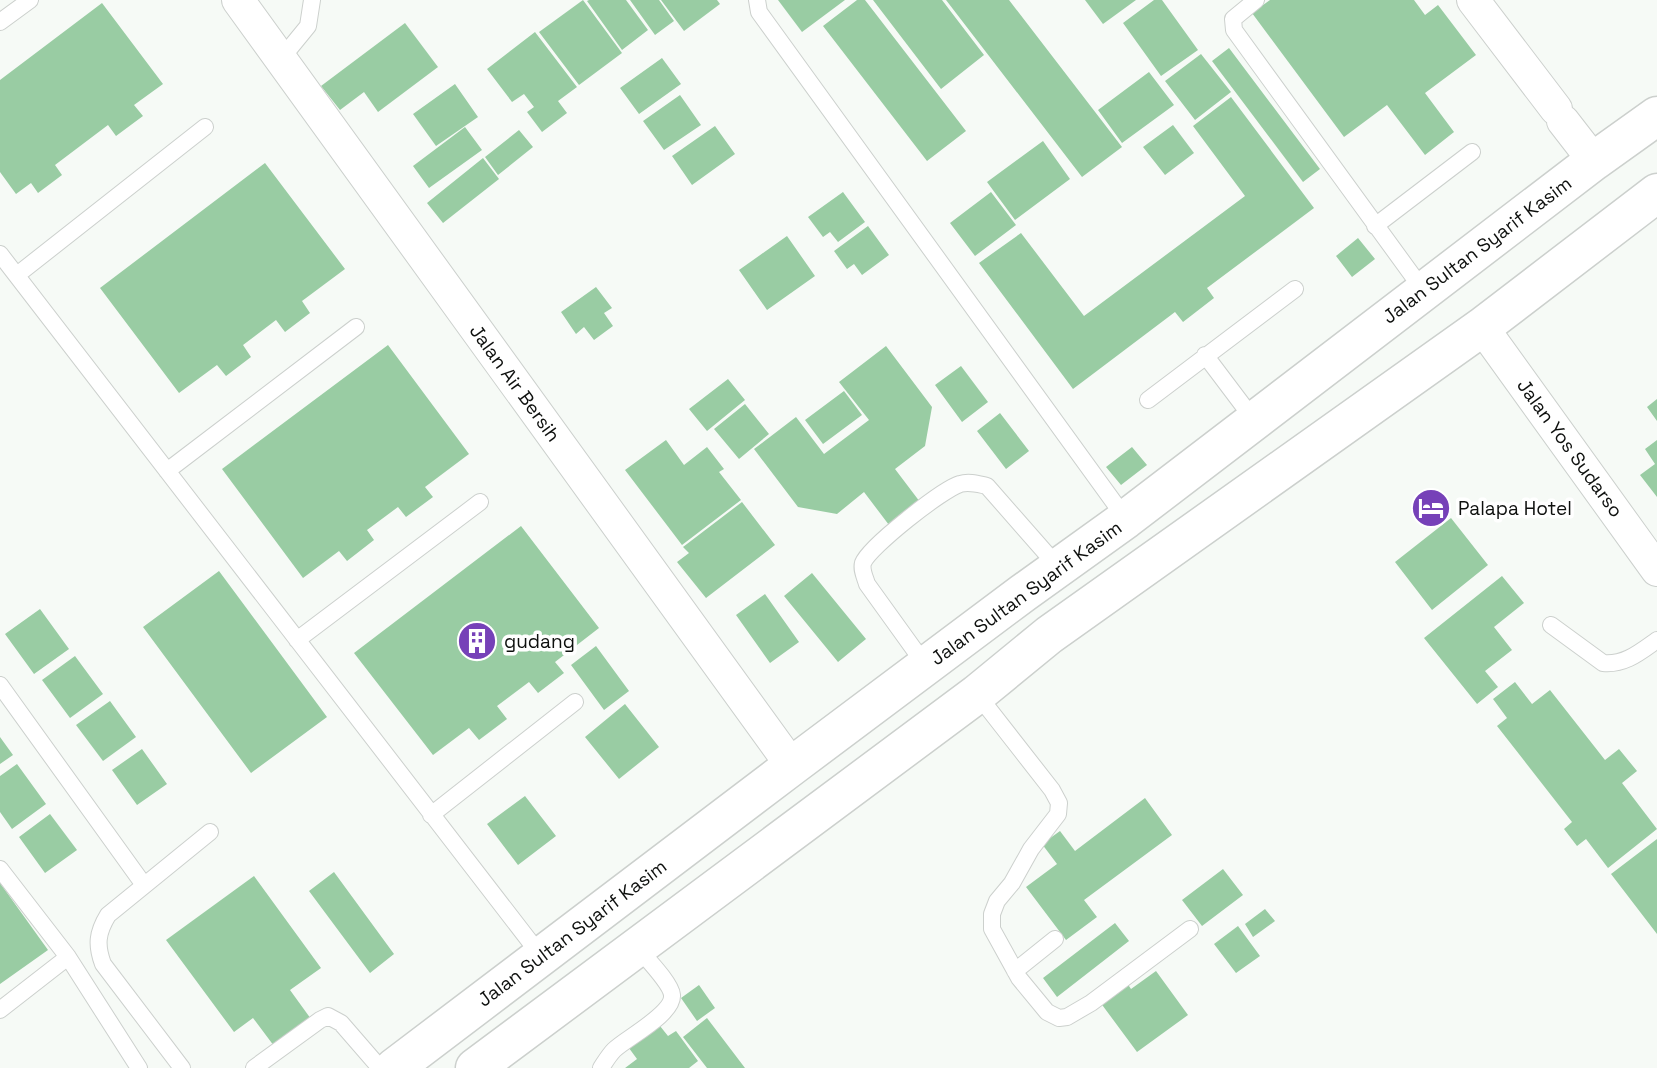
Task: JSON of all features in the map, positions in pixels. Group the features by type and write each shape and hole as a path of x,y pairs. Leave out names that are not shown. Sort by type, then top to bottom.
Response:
{"street":[{"name":"Jalan Air Bersih","path":"238,0 792,766"},
{"path":"1473,0 1594,161"},
{"name":"Jalan Sultan Syarif Kasim","path":"394,1068 792,766 1126,519 1423,290 1657,116"},
{"path":"475,1068 977,694 1049,635 1482,327 1657,193"},
{"name":"Jalan Yos Sudarso","path":"1482,327 1657,570"},
{"path":"533,963 555,1008"}],"lane":[{"path":"0,22 30,0"},
{"path":"281,59 308,26 312,0"},
{"path":"757,0 759,12 1126,519"},
{"path":"1256,0 1233,19 1234,30 1423,290"},
{"path":"17,275 205,127"},
{"path":"1375,226 1472,152"},
{"path":"0,254 431,815 533,963"},
{"path":"1148,400 1295,289"},
{"path":"167,471 356,327"},
{"path":"1205,355 1254,420"},
{"path":"927,667 867,584 862,570 864,561 873,548 910,518 959,484 987,486 1059,568"},
{"path":"297,640 480,502"},
{"path":"1552,625 1603,663 1624,661 1657,640"},
{"path":"0,685 144,885"},
{"path":"977,694 1052,790 1059,803 1058,814 1031,849 992,914 992,929 1015,971 1047,1012 1059,1018 1067,1017 1091,1003 1190,929"},
{"path":"431,815 575,702"},
{"path":"182,1068 103,964 98,951 100,929 107,915 210,832"},
{"path":"0,869 68,957 139,1068"},
{"path":"1015,971 1055,939"},
{"path":"601,1068 615,1049 664,1013 671,1004 673,995 668,985 637,947"},
{"path":"0,1010 68,957"},
{"path":"254,1068 328,1016 341,1023 380,1068"}],"building":[{"path":"583,0 622,53 579,85 539,32"},
{"path":"626,0 648,30 622,50 587,1"},
{"path":"630,0 659,0 674,21 655,35"},
{"path":"661,0 717,0 720,4 684,31"},
{"path":"778,0 845,0 802,32"},
{"path":"857,0 865,0 966,131 927,161 823,26"},
{"path":"873,0 942,0 984,55 941,89"},
{"path":"946,0 1009,0 1122,147 1082,177"},
{"path":"1085,0 1136,0 1103,24"},
{"path":"1154,0 1162,0 1198,50 1161,76 1123,23"},
{"path":"1270,0 1414,0 1425,15 1438,5 1476,55 1425,93 1454,132 1425,155 1387,105 1344,137 1252,13"},
{"path":"102,3 163,84 134,105 143,116 116,136 108,125 55,165 62,175 38,193 31,183 16,194 0,172 0,80"},
{"path":"405,23 438,67 378,112 364,92 340,110 321,86"},
{"path":"535,32 577,87 558,101 567,113 542,132 527,112 534,107 524,94 512,102 487,69"},
{"path":"1229,48 1320,169 1303,182 1212,61"},
{"path":"1201,54 1231,92 1195,120 1165,81"},
{"path":"662,58 681,84 639,114 620,88"},
{"path":"1149,72 1174,105 1122,143 1098,110"},
{"path":"455,84 478,117 436,146 413,114"},
{"path":"680,95 701,125 664,150 643,121"},
{"path":"1231,97 1314,208 1207,288 1214,298 1183,322 1175,312 1073,389 979,263 1021,233 1084,316 1245,196 1193,126"},
{"path":"1173,125 1194,153 1165,175 1143,147"},
{"path":"715,126 735,154 692,185 672,156"},
{"path":"465,127 482,150 429,188 413,166"},
{"path":"519,130 533,147 498,175 485,157"},
{"path":"1043,141 1070,179 1015,220 987,182"},
{"path":"483,158 499,179 443,223 427,203"},
{"path":"265,163 345,269 302,301 310,313 285,332 276,320 243,345 251,357 226,376 217,365 179,393 100,288"},
{"path":"843,192 865,222 838,242 830,232 823,237 808,217"},
{"path":"991,192 1016,225 975,256 950,223"},
{"path":"868,226 889,255 862,275 854,264 847,269 834,251"},
{"path":"787,236 815,276 767,310 739,270"},
{"path":"1358,238 1375,259 1352,277 1336,256"},
{"path":"596,287 612,308 604,313 613,326 594,340 584,327 576,334 561,312"},
{"path":"388,345 469,454 425,487 433,497 406,517 398,507 367,530 374,540 347,561 339,551 303,578 222,469"},
{"path":"886,346 932,407 925,446 895,469 920,502 889,525 864,492 837,514 798,507 754,449 796,417 824,454 869,420 839,382"},
{"path":"961,366 988,402 962,422 935,385"},
{"path":"728,379 745,400 707,431 689,409"},
{"path":"844,391 862,415 823,444 805,420"},
{"path":"1657,399 1657,421 1647,407"},
{"path":"745,404 769,434 739,459 714,429"},
{"path":"1000,413 1029,451 1006,469 977,431"},
{"path":"666,440 684,465 707,447 724,469 719,472 741,500 682,545 625,470"},
{"path":"1657,440 1657,497 1640,475 1655,464 1645,449"},
{"path":"1132,447 1147,465 1121,485 1106,467"},
{"path":"742,502 775,545 706,598 677,562 689,553 683,547"},
{"path":"1451,518 1488,565 1432,610 1395,562"},
{"name":"gudang","path":"521,526 599,628 555,662 564,673 538,693 529,682 497,706 507,719 479,740 469,728 433,755 354,653"},
{"path":"219,571 327,717 251,773 143,627"},
{"path":"812,573 866,639 838,662 784,596"},
{"path":"1502,576 1524,603 1494,627 1512,650 1485,671 1498,687 1477,704 1424,638"},
{"path":"765,594 799,642 770,663 736,615"},
{"path":"40,609 69,649 34,674 5,634"},
{"path":"596,646 629,691 604,710 571,665"},
{"path":"75,656 103,694 70,718 42,680"},
{"path":"1515,682 1532,704 1550,690 1605,760 1619,749 1637,771 1622,783 1657,829 1608,868 1586,839 1577,846 1564,829 1572,822 1497,726 1507,718 1493,699"},
{"path":"110,701 136,737 103,761 76,725"},
{"path":"625,704 659,747 619,779 585,737"},
{"path":"0,737 13,755 0,764"},
{"path":"142,749 167,784 137,805 112,770"},
{"path":"17,764 46,804 12,829 0,812 0,776"},
{"path":"525,796 556,836 518,865 487,824"},
{"path":"1145,798 1172,835 1084,900 1097,917 1066,940 1026,887 1057,864 1042,844 1060,831 1075,851"},
{"path":"50,814 77,850 45,873 19,837"},
{"path":"1657,839 1657,934 1611,874"},
{"path":"1223,869 1243,895 1202,926 1182,900"},
{"path":"334,872 394,954 370,973 309,891"},
{"path":"254,876 321,968 290,990 311,1019 274,1046 253,1018 234,1032 166,940"},
{"path":"0,883 48,950 0,984"},
{"path":"1265,909 1275,921 1253,937 1245,924"},
{"path":"1115,923 1129,941 1057,997 1043,978"},
{"path":"1238,926 1260,956 1236,973 1214,944"},
{"path":"1156,971 1188,1015 1137,1052 1100,1002 1127,983 1131,989"},
{"path":"699,985 715,1008 697,1021 681,998"},
{"path":"707,1018 745,1068 707,1068 683,1037"},
{"path":"656,1021 668,1036 676,1031 698,1061 689,1068 625,1068 637,1059 626,1044"}],"place":[{"name":"Palapa Hotel","path":"1431,508"},
{"name":"gudang","path":"477,641"}]}
